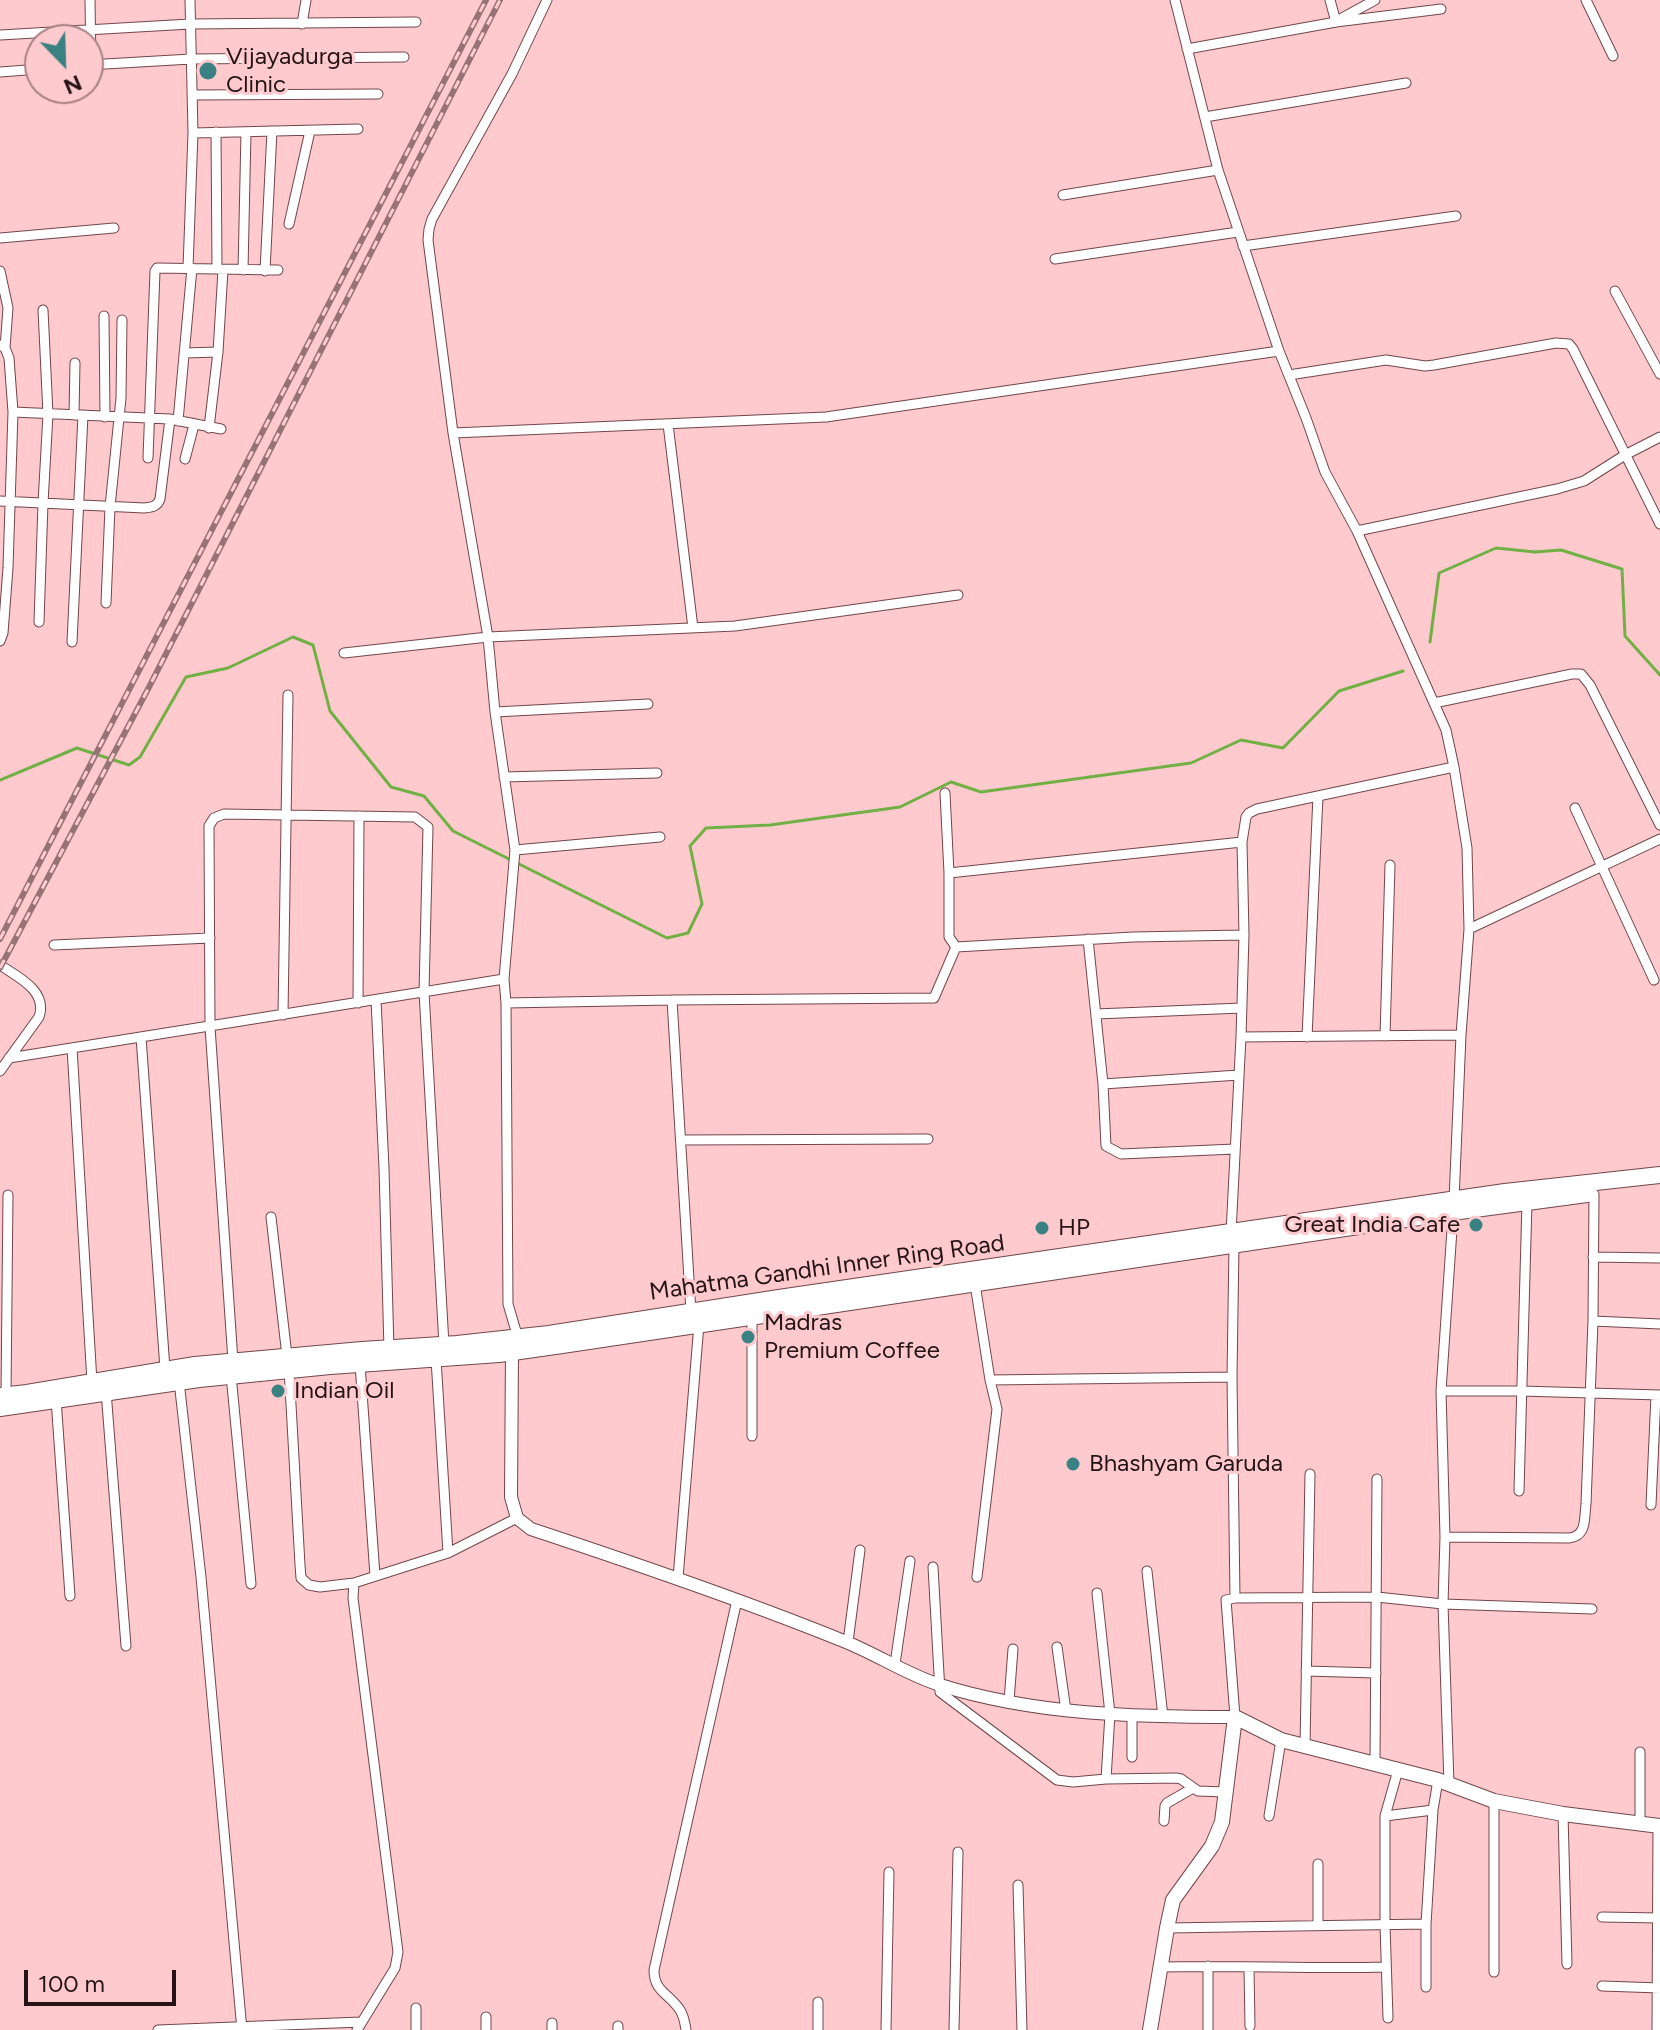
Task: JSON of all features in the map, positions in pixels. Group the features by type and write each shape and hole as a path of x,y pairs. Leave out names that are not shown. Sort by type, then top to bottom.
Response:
{"main road":[{"name":"Mahatma Gandhi Inner Ring Road","path":"288,1363 360,1364 515,1345 1660,1175"},
{"name":"Mahatma Gandhi Inner Ring Road","path":"1453,1206 1527,1202 1660,1186"},
{"name":"Mahatma Gandhi Inner Ring Road","path":"695,1318 752,1317 975,1284 1233,1238"},
{"name":"Mahatma Gandhi Inner Ring Road","path":"2,1400 165,1369 288,1363 389,1349 440,1352"},
{"name":"Mahatma Gandhi Inner Ring Road","path":"2,1400 56,1399 179,1381 232,1368"},
{"path":"1150,2030 1173,1900 1212,1846 1222,1822 1235,1717 1281,1740 1443,1782 1494,1801 1563,1814 1659,1826"}],"street":[{"path":"90,0 91,24"},
{"path":"5,501 144,508 158,504 184,353 190,268 193,133 190,0"},
{"path":"302,24 306,0"},
{"path":"547,0 512,74 432,219 428,240 453,433 488,637 515,854 504,979 508,1304 515,1345 511,1497 517,1518 531,1529 678,1578 848,1642 939,1685 1066,1711 1163,1717 1235,1717 1226,1600 1235,1598 1377,1597 1443,1604 1592,1609"},
{"path":"1175,0 1218,170 1279,351 1325,472 1357,531 1446,730 1467,848 1469,929 1441,1391 1445,1537 1443,1782 1433,1810 1426,1924 1426,1987"},
{"path":"1330,0 1336,22"},
{"path":"1336,22 1375,0"},
{"path":"1586,0 1613,56"},
{"path":"1187,49 1336,22 1441,9"},
{"path":"104,29 190,24 416,22"},
{"path":"0,35 24,34"},
{"path":"104,63 191,59 404,57"},
{"path":"0,72 24,70"},
{"path":"1205,117 1406,83"},
{"path":"192,95 378,94"},
{"path":"193,133 358,129"},
{"path":"265,271 272,131"},
{"path":"289,224 310,131"},
{"path":"209,428 218,352 220,270 216,132"},
{"path":"243,270 246,132"},
{"path":"1063,195 1218,170"},
{"path":"1243,246 1456,216"},
{"path":"0,238 114,228"},
{"path":"1055,259 1238,232"},
{"path":"148,458 155,271 161,267 278,270"},
{"path":"0,271 8,308 2,346 9,358 13,412 5,501 8,568 0,641"},
{"path":"1615,291 1660,374"},
{"path":"39,622 48,414 43,310"},
{"path":"104,316 105,417"},
{"path":"106,603 110,507 121,398 122,320"},
{"path":"1289,375 1386,360 1425,366 1563,342 1569,344 1660,524"},
{"path":"453,433 826,417 1279,351"},
{"path":"184,353 218,352"},
{"path":"72,642 79,415 75,363"},
{"path":"13,412 174,420 221,429"},
{"path":"668,424 693,628"},
{"path":"185,459 194,425"},
{"path":"1357,531 1584,481 1660,437"},
{"path":"344,653 488,637 735,626 958,595"},
{"path":"1434,703 1581,674 1590,685 1660,825"},
{"path":"283,1015 288,695"},
{"path":"495,712 648,704"},
{"path":"1235,1598 1233,1238 1244,935 1242,842 1246,817 1252,811 1454,767"},
{"path":"504,777 657,773"},
{"path":"945,793 949,937 956,947"},
{"path":"1307,1037 1318,796"},
{"path":"1575,808 1654,980"},
{"path":"251,1584 232,1368 210,1027 209,826 214,818 224,814 415,817 428,827 424,992 448,1553"},
{"path":"358,1003 359,816"},
{"path":"515,854 660,837"},
{"path":"1469,929 1660,839"},
{"path":"949,873 1242,842"},
{"path":"1385,1036 1390,865"},
{"path":"956,947 1088,939 1244,935"},
{"path":"54,945 210,938"},
{"path":"1088,939 1106,1146 1121,1154 1235,1149"},
{"path":"506,1003 934,998 956,947"},
{"path":"0,965 30,985 41,1002 39,1017 0,1071"},
{"path":"9,1058 504,979"},
{"path":"376,1000 389,1349"},
{"path":"672,1000 695,1318 678,1578"},
{"path":"1096,1014 1242,1008"},
{"path":"1241,1037 1461,1035"},
{"path":"141,1037 165,1369"},
{"path":"72,1048 92,1382"},
{"path":"1103,1084 1239,1075"},
{"path":"681,1140 928,1139"},
{"path":"1445,1537 1576,1538 1581,1534 1586,1504 1593,1321 1594,1194"},
{"path":"2,1400 8,1195"},
{"path":"1519,1491 1527,1202"},
{"path":"271,1217 288,1363 301,1578 309,1585 320,1587 354,1583 448,1553 517,1518"},
{"path":"1593,1257 1660,1258"},
{"path":"975,1284 997,1409 977,1577"},
{"path":"752,1317 752,1436"},
{"path":"1593,1321 1660,1324"},
{"path":"360,1364 375,1576"},
{"path":"990,1380 1232,1377"},
{"path":"179,1381 201,1577 242,2028"},
{"path":"106,1391 126,1646"},
{"path":"1441,1391 1658,1395 1651,1505"},
{"path":"56,1399 70,1596"},
{"path":"1305,1746 1310,1474"},
{"path":"1375,1763 1377,1479"},
{"path":"848,1642 860,1550"},
{"path":"895,1664 910,1561"},
{"path":"933,1567 940,1692 1052,1777 1064,1782 1176,1778 1203,1792 1225,1792"},
{"path":"1147,1571 1163,1717"},
{"path":"158,2030 359,2026 395,1968 398,1952 353,1598 354,1583"},
{"path":"1097,1593 1110,1714 1106,1779"},
{"path":"686,2030 678,2007 654,1980 654,1970 737,1600"},
{"path":"1057,1647 1066,1711"},
{"path":"1009,1701 1013,1649"},
{"path":"1306,1671 1376,1673"},
{"path":"1132,1715 1132,1757"},
{"path":"1269,1816 1281,1740"},
{"path":"1640,1752 1640,1824"},
{"path":"1388,2018 1385,1816 1398,1770"},
{"path":"1164,1821 1167,1803 1193,1788"},
{"path":"1494,1801 1494,1972"},
{"path":"1385,1816 1433,1810"},
{"path":"1563,1814 1567,1964"},
{"path":"1657,2030 1659,1826"},
{"path":"954,2030 958,1852"},
{"path":"1318,1864 1318,1925"},
{"path":"886,2030 889,1872"},
{"path":"1018,1885 1022,2030"},
{"path":"1602,1917 1659,1918"},
{"path":"1167,1928 1426,1924"},
{"path":"1208,1966 1208,2030"},
{"path":"1161,1967 1386,1967"},
{"path":"1249,1968 1250,2026"},
{"path":"1602,1986 1659,1988"},
{"path":"818,2002 818,2030"},
{"path":"416,2008 416,2030"},
{"path":"486,2017 486,2030"}],"waterway":[{"path":"1430,642 1439,573 1496,548 1535,552 1561,550 1622,569 1625,636 1660,675"},
{"path":"0,780 77,748 129,765 140,757 186,677 228,668 293,637 313,645 330,711 391,787 424,796 453,831 667,938 688,933 702,904 690,846 706,828 770,825 900,807 951,782 981,792 1191,763 1241,740 1283,748 1339,691 1403,671"}],"railway":[{"path":"0,939 486,0"},
{"path":"0,968 147,691 500,0"}],"place":[{"name":"Vijayadurga Clinic","path":"208,71"},
{"name":"Great India Cafe","path":"1476,1225"},
{"name":"HP","path":"1042,1228"},
{"name":"Madras Premium Coffee","path":"748,1337"},
{"name":"Indian Oil","path":"278,1391"},
{"name":"Bhashyam Garuda","path":"1073,1464"}]}
